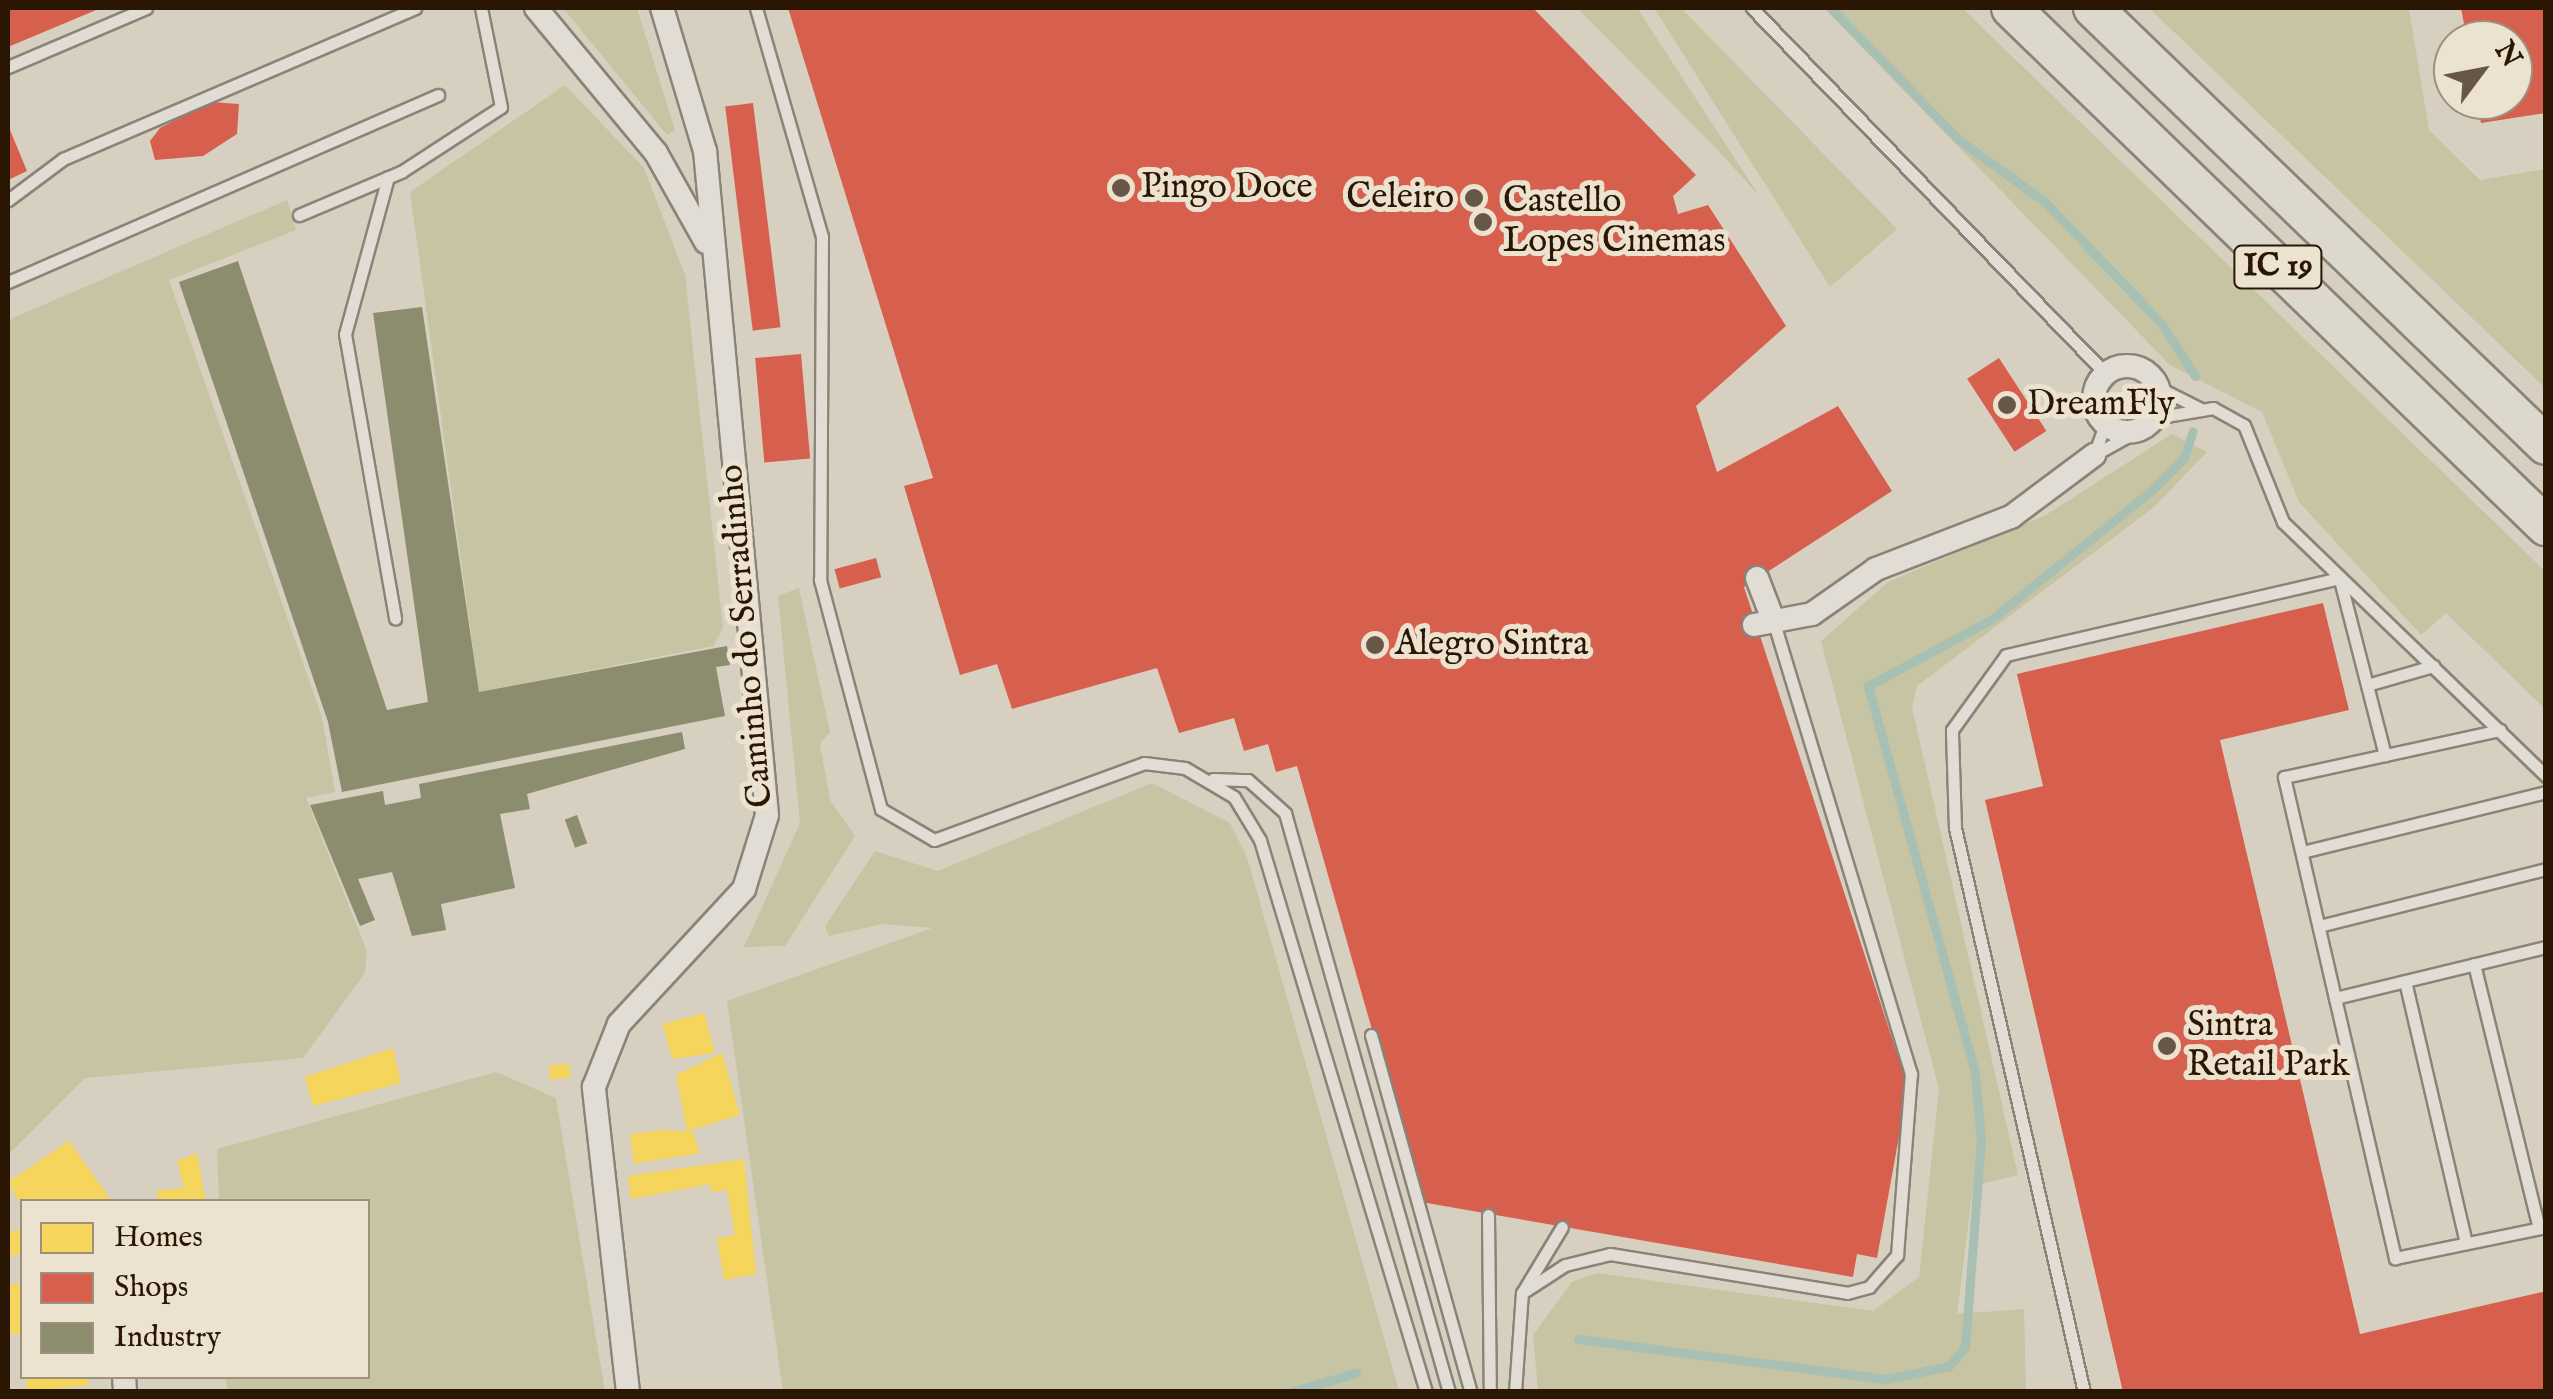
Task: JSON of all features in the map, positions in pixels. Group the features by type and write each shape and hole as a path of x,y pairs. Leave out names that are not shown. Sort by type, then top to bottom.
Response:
{"highway":[{"name":"IC 19","path":"2011,8 2546,526"},
{"name":"IC 19","path":"2093,8 2546,445"}],"street":[{"path":"536,8 656,153 714,260"},
{"name":"Caminho do Serradinho","path":"628,1392 594,1088 619,1024 744,890 766,815 705,151 662,8"},
{"path":"2136,366 2159,388 2146,424 2105,424 2093,398 2105,373 2136,366"},
{"path":"1756,578 1764,624 1826,607 1907,554 2012,517 2094,456"}],"lane":[{"path":"8,67 146,8"},
{"path":"8,200 63,159 415,8"},
{"path":"299,215 388,177 501,107 481,8"},
{"path":"756,8 822,236 820,580 881,810 934,840 1144,763 1213,779 1248,780 1285,813 1449,1392"},
{"path":"1752,8 2105,373"},
{"path":"8,282 438,95"},
{"path":"388,177 345,334 395,620"},
{"path":"2159,388 2244,425 2283,522 2546,776"},
{"path":"2094,456 2146,424 2198,408"},
{"path":"2094,456 2105,424"},
{"path":"2339,578 2384,755"},
{"path":"2084,1392 1954,828 1952,730 2006,655 2339,578"},
{"path":"1522,1292 1565,1264 1610,1254 1847,1293 1888,1274 1897,1256 1911,1074 1764,624"},
{"path":"2367,686 2432,666"},
{"path":"2474,964 2542,1227 2395,1258 2284,776 2500,730"},
{"path":"1213,779 1260,840 1426,1392"},
{"path":"2302,852 2546,792"},
{"path":"2319,926 2546,869"},
{"path":"2335,998 2546,947"},
{"path":"2405,981 2466,1243"},
{"path":"1371,1036 1472,1392"},
{"path":"1488,1215 1490,1392"},
{"path":"1516,1392 1522,1292 1562,1227"}],"shaded area":[{"path":"563,8 637,8 675,130 667,135"},
{"path":"1577,8 1637,8 1760,197 1715,147"},
{"path":"1654,8 1681,8 1897,229 1830,287"},
{"path":"1824,8 1962,8 2545,571 2545,709 2446,613 2421,635 2299,502 2262,412 2170,365"},
{"path":"2149,8 2409,8 2429,130 2480,180 2545,169 2545,388"},
{"path":"565,85 644,168 685,275 723,628 713,646 479,692 410,192"},
{"path":"287,200 296,230 169,280 322,717 335,792 306,798 367,951 365,973 303,1058 85,1078 8,1155 8,320"},
{"path":"2172,434 2207,452 2154,507 1917,686 1912,707 2018,1175 1973,1186 1957,1314 2024,1309 2026,1391 1538,1391 1533,1335 1572,1282 1597,1273 1873,1311 1919,1277 1939,1089 1821,641 1888,582 2046,515"},
{"path":"799,588 830,732 820,744 830,800 855,836 785,946 744,947 800,823 778,596"},
{"path":"1152,783 1230,823 1247,857 1399,1391 783,1391 727,1001 932,928 882,924 829,936 825,926 875,851 938,871"},
{"path":"496,1072 556,1098 605,1391 227,1391 226,1379 370,1379 370,1199 219,1199 217,1149"}],"building: Homes":[{"path":"704,1013 715,1053 672,1059 663,1024"},
{"path":"393,1048 401,1083 313,1106 305,1077"},
{"path":"722,1053 740,1115 687,1131 676,1075"},
{"path":"569,1064 570,1078 550,1079 549,1065"},
{"path":"693,1132 700,1153 634,1164 630,1134"},
{"path":"69,1141 110,1199 20,1199 20,1203 8,1182"},
{"path":"197,1153 205,1199 158,1199 157,1191 184,1188 177,1161"},
{"path":"744,1159 756,1274 724,1280 717,1238 735,1235 727,1190 711,1192 710,1184 631,1199 628,1176"},
{"path":"20,1229 20,1254 8,1257 8,1233"},
{"path":"8,1284 20,1284 20,1334 8,1334"},
{"path":"27,1379 88,1379 89,1385 26,1392"}],"building: Shops":[{"path":"8,8 101,8 8,47"},
{"name":"Alegro Sintra","path":"788,8 1533,8 1696,175 1673,196 1678,214 1708,205 1786,326 1696,406 1717,472 1838,406 1892,491 1744,587 1908,1087 1877,1258 1857,1254 1853,1277 1421,1202 1297,766 1276,772 1268,744 1244,751 1234,718 1179,733 1157,668 1012,709 997,664 960,675 904,486 933,478"},
{"path":"2461,8 2546,8 2546,113 2533,115 2533,20 2463,20"},
{"path":"211,102 239,104 237,134 203,156 155,160 150,141 160,128"},
{"path":"753,103 781,327 753,331 725,106"},
{"path":"8,125 27,171 8,180"},
{"path":"801,354 810,459 764,463 755,358"},
{"name":"DreamFly","path":"1999,358 2046,431 2015,452 1967,379"},
{"path":"876,558 881,577 840,588 834,569"},
{"name":"Sintra Retail Park","path":"2323,603 2349,710 2220,740 2360,1334 2546,1291 2546,1392 2123,1392 1985,800 2043,786 2017,674"}],"building: Industry":[{"path":"238,261 387,710 428,702 373,313 422,307 479,692 727,646 730,665 716,667 725,716 342,792 328,722 179,282"},
{"path":"682,732 685,749 527,794 530,809 500,814 515,888 441,904 446,930 412,936 392,872 358,879 375,920 360,926 310,805 383,791 385,805 421,798 419,784"},
{"path":"577,815 587,843 575,848 565,819"}],"waterway":[{"path":"1831,8 1959,140 2044,201 2161,323 2195,376"},
{"path":"1578,1339 1887,1379 1949,1366 1965,1347 1981,1141 1975,1072 1868,686 1992,619 2152,490 2184,458 2193,431"},
{"path":"1290,1392 1356,1373"}],"place":[{"name":"Pingo Doce","path":"1121,188"},
{"name":"Celeiro","path":"1474,198"},
{"name":"Castello Lopes Cinemas","path":"1483,222"},
{"name":"DreamFly","path":"2007,405"},
{"name":"Alegro Sintra","path":"1375,645"},
{"name":"Sintra Retail Park","path":"2167,1046"}]}
